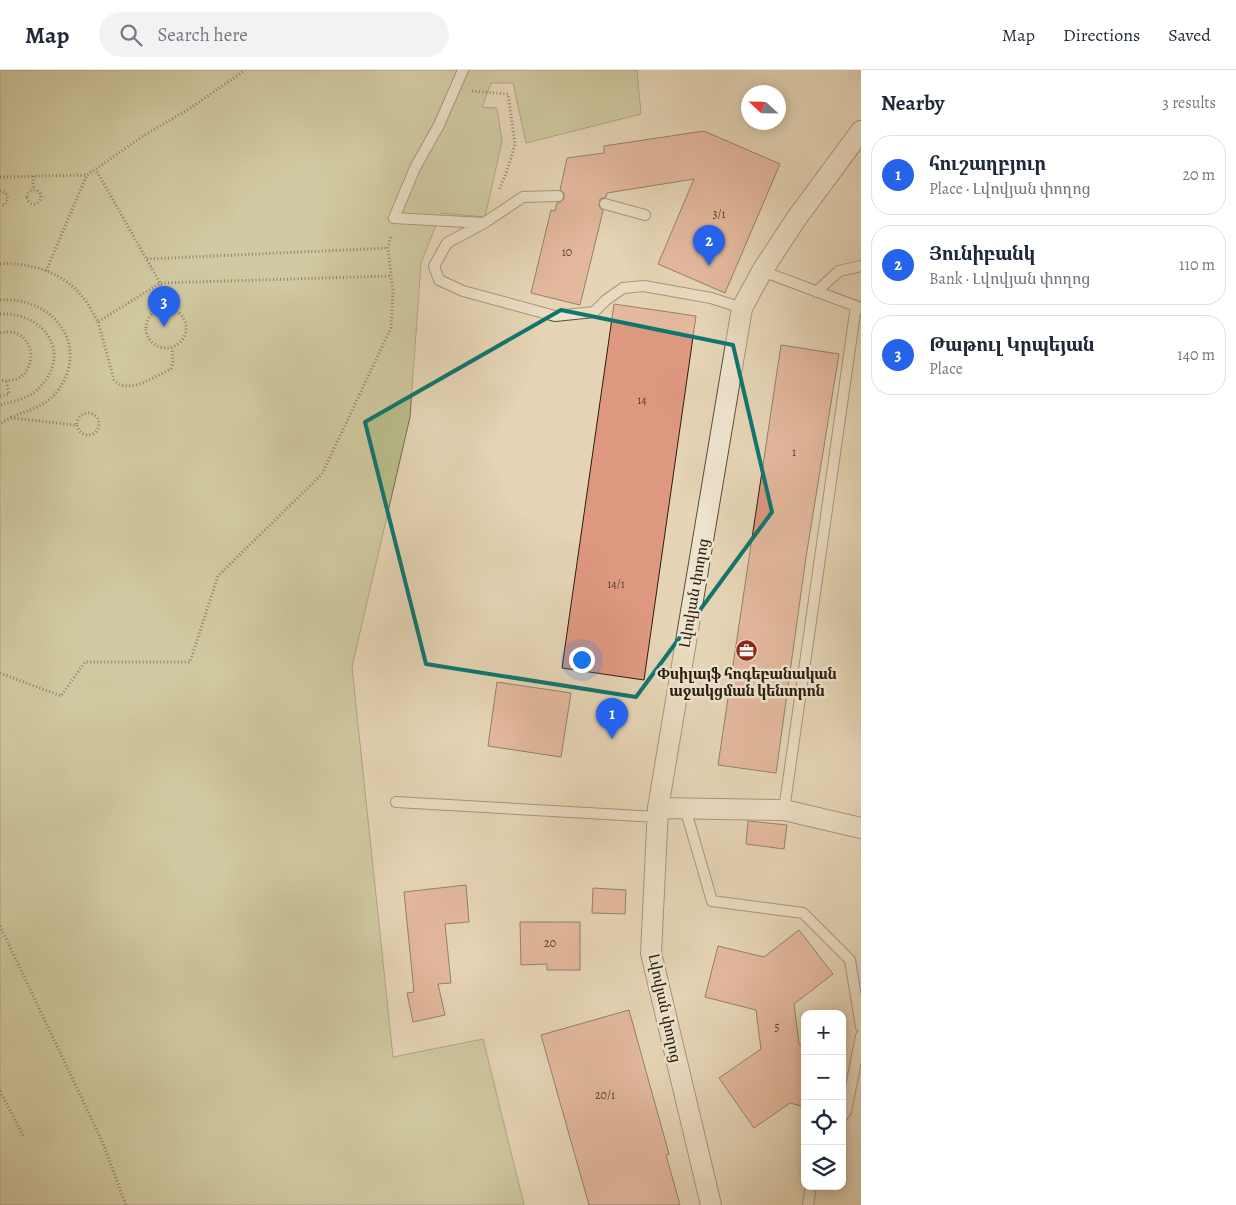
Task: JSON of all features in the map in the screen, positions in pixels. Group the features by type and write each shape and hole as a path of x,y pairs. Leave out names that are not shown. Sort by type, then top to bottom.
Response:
{"street":[{"name":"Լվովյան փողոց","path":"712,1205 651,953 658,812 742,308 762,271 796,219 861,131"},
{"path":"658,812 685,808 784,810 861,828"}],"lane":[{"path":"463,70 440,124 415,168 394,218 484,224"},
{"path":"558,196 524,197 484,224 447,243 434,266 439,280 463,291 555,316 594,312 606,300 624,288 644,286 711,298 742,308"},
{"path":"605,204 645,215"},
{"path":"816,292 839,271 861,266"},
{"path":"762,271 858,307 784,810"},
{"path":"396,802 658,812"},
{"path":"685,808 712,901 803,913 850,960 861,1027"},
{"path":"846,1111 861,1036"},
{"path":"808,1205 810,1190"}],"path":[{"path":"0,177 87,175 245,70"},
{"path":"454,89 508,94 515,144 508,171 484,224"},
{"path":"96,170 160,283 170,308 185,320 186,327 183,340 172,348 165,349 153,344 146,333 147,320 157,310 170,308"},
{"path":"46,271 87,175"},
{"path":"33,176 34,190"},
{"path":"0,186 0,191 7,194 8,198 5,205 0,206"},
{"path":"34,190 40,193 39,202 35,204 28,202 26,197 28,193 34,190"},
{"path":"0,673 61,696 85,662 190,662 218,576 322,474 391,328 393,292 388,248 147,259"},
{"path":"0,264 16,263 46,271 66,281 81,295 98,322 114,380 119,385 124,387 132,386 171,368 173,362 172,348"},
{"path":"98,322 160,283 391,276"},
{"path":"0,300 19,300 47,311 58,320 69,352 66,372 55,394 40,406 0,424"},
{"path":"0,314 22,316 41,326 51,340 54,358 49,375 39,389 24,398 0,405"},
{"path":"0,333 11,332 19,334 25,339 32,354 27,370 22,376 14,380 0,380"},
{"path":"0,396 9,394 6,381"},
{"path":"87,413 97,417 99,424 97,431 91,434 81,432 78,425 79,418 87,413"},
{"path":"10,418 78,425"},
{"path":"0,926 102,1141 126,1205"},
{"path":"0,1091 24,1137"}],"highlighted area":[{"path":"561,310 733,345 772,512 636,697 426,664 365,422"}],"green space":[{"path":"0,70 637,70 641,114 526,143 513,83 491,83 482,107 497,108 502,141 485,217 441,213 421,263 410,417 352,667 393,1057 483,1039 524,1205 0,1205"}],"building":[{"path":"704,131 780,164 725,293 658,264 694,179 607,193 606,197 600,199 599,206 603,211 580,305 531,293 551,210 555,211 557,203 564,199 564,193 560,190 567,158 604,153 604,146"},
{"path":"614,304 696,316 644,680 562,668"},
{"path":"781,345 839,354 806,557 776,773 718,765"},
{"path":"497,682 571,693 561,757 488,746"},
{"path":"748,821 787,825 784,849 746,844"},
{"path":"466,885 469,922 445,924 451,983 438,984 445,1015 413,1022 407,993 414,992 404,892"},
{"path":"593,888 626,890 625,914 592,913"},
{"path":"520,922 580,922 580,970 547,970 547,964 521,965"},
{"path":"799,930 833,974 794,1004 799,1044 801,1045 801,1106 790,1103 754,1128 719,1078 761,1049 756,1010 705,997 718,946 764,957"},
{"path":"629,1010 669,1154 666,1155 680,1205 589,1205 541,1035"}],"place":[{"name":"Յունիբանկ","path":"709,266"},
{"name":"Թաթուլ Կրպեյան","path":"164,327"},
{"name":"Փսիլայֆ հոգեբանական աջակցման կենտրոն","path":"747,651"},
{"name":"հուշաղբյուր","path":"612,739"}]}
